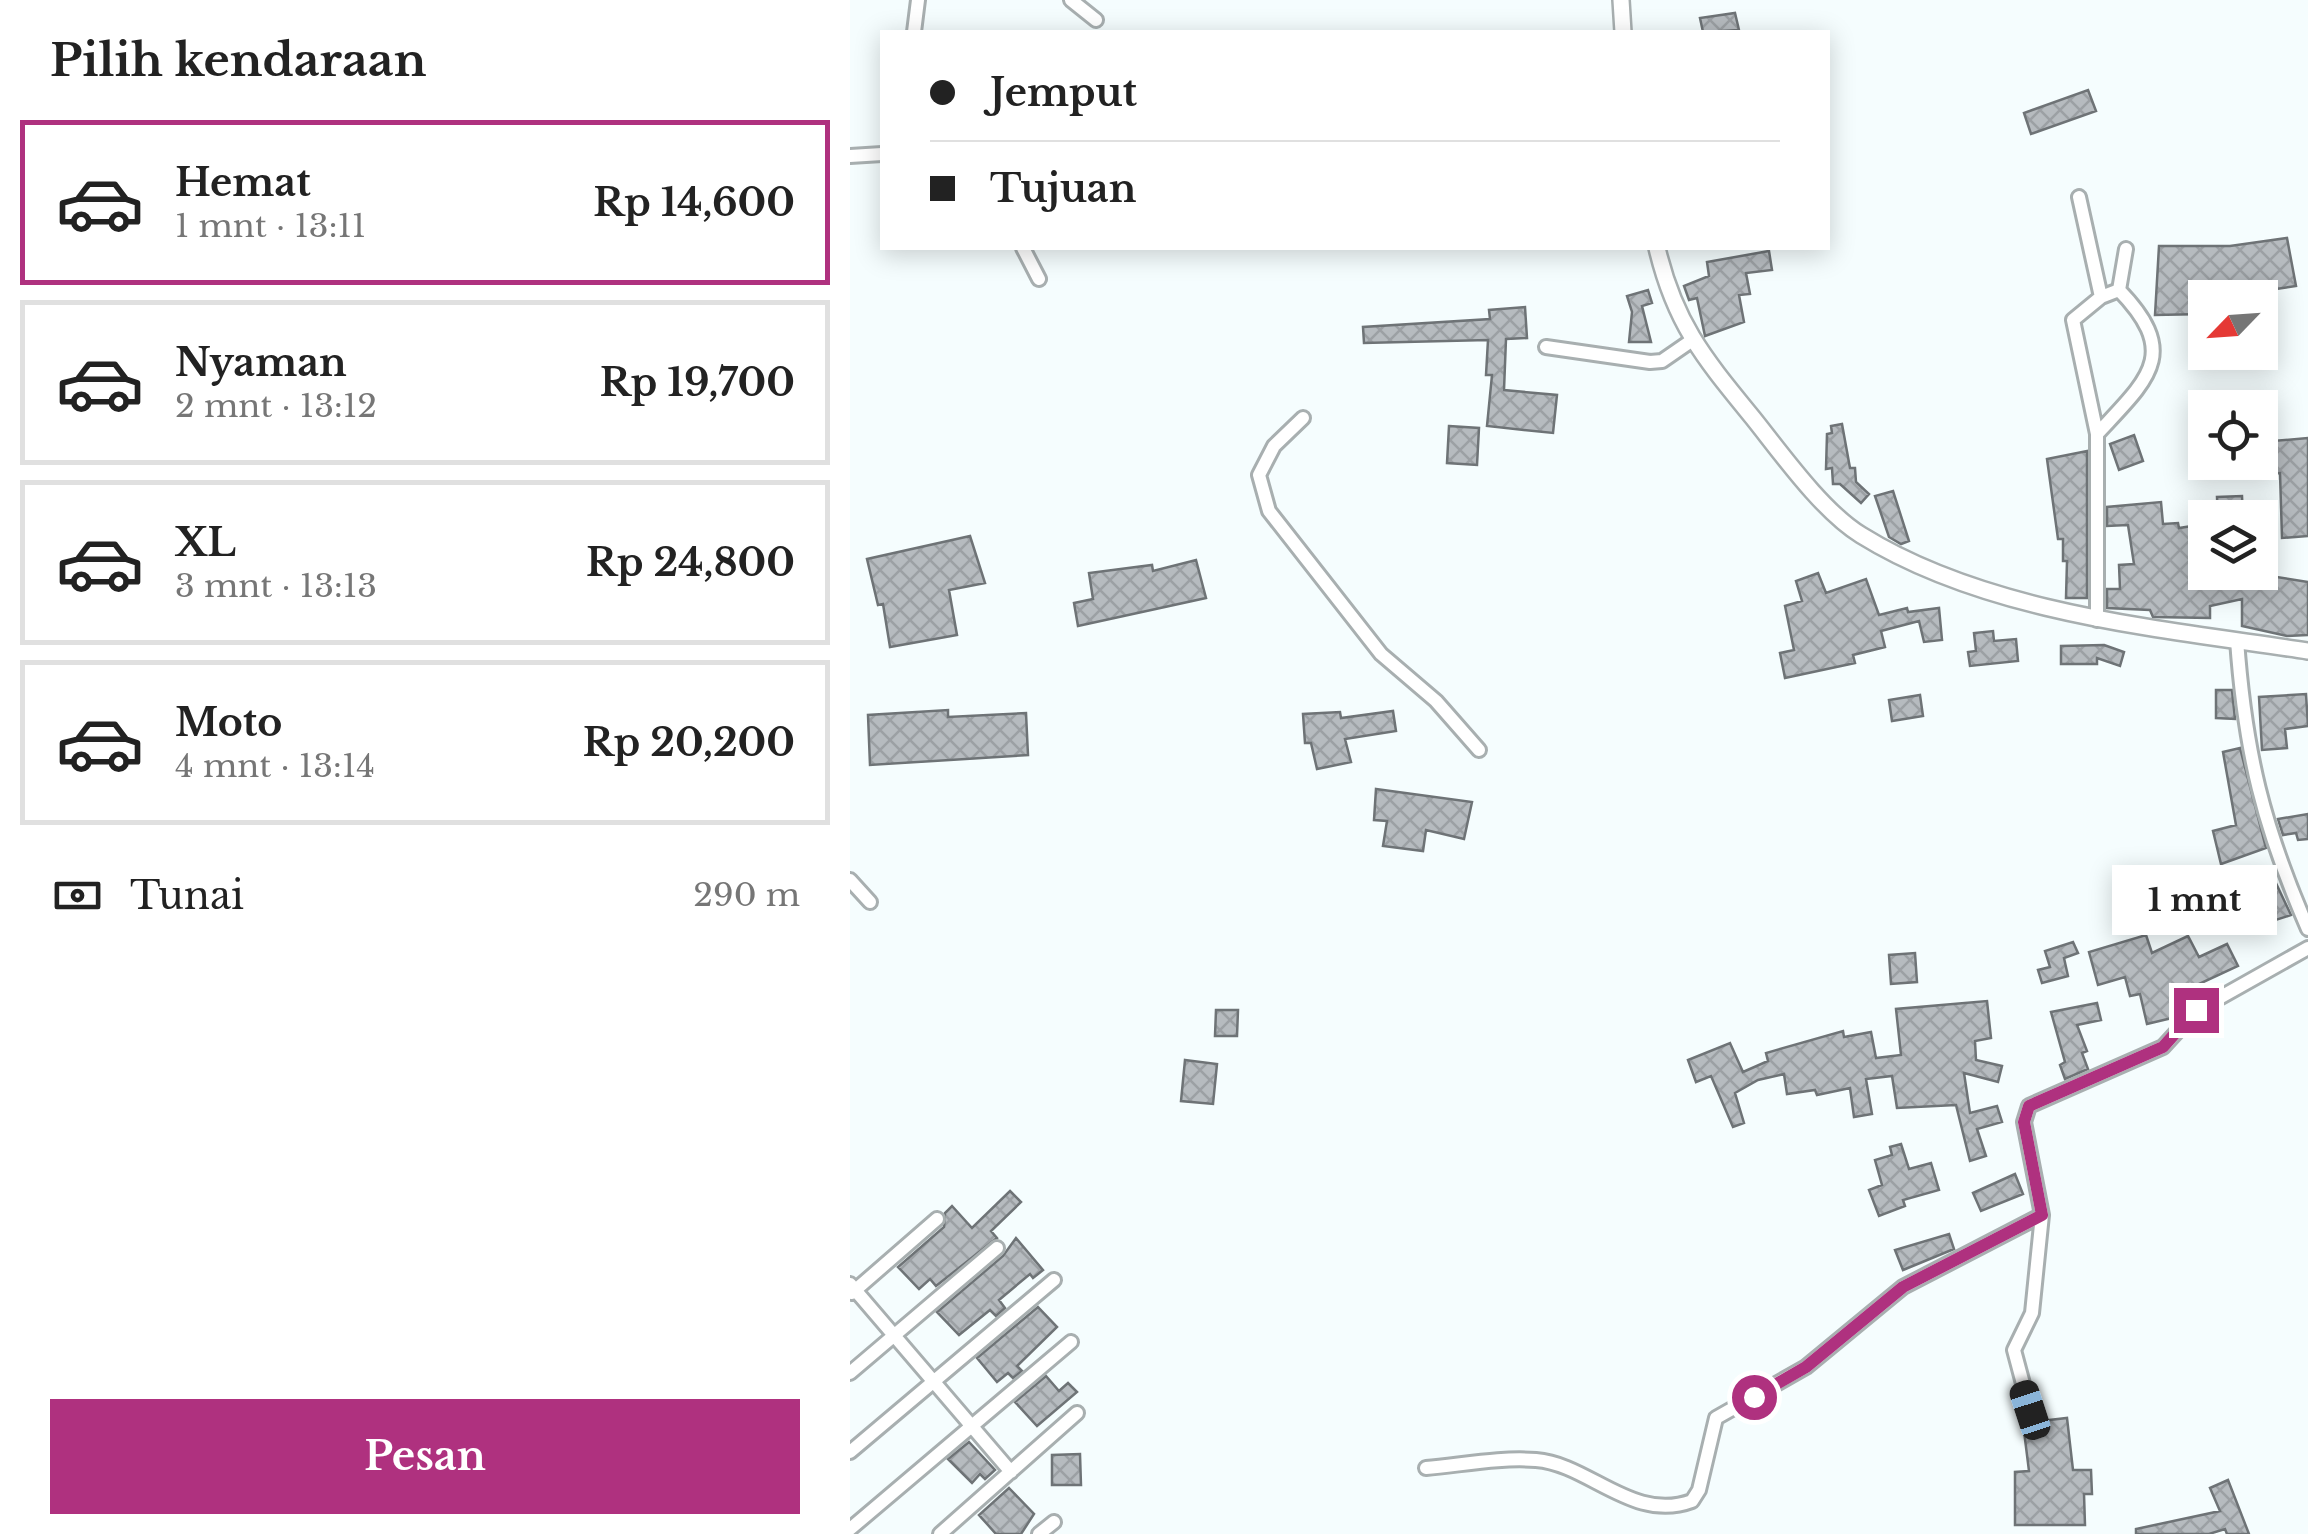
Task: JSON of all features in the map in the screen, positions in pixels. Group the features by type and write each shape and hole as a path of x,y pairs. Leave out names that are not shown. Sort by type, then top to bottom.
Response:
{"street":[{"path":"914,30 918,0"},
{"path":"1071,0 1096,20"},
{"path":"1621,0 1623,30"},
{"path":"850,156 880,154"},
{"path":"2079,197 2101,297"},
{"path":"2119,290 2126,249"},
{"path":"1024,250 1038,279"},
{"path":"1657,250 1685,346 1858,534 1914,561 2020,600 2097,620 2308,650"},
{"path":"2097,620 2098,434 2072,327 2077,314 2119,290"},
{"path":"2098,434 2140,384 2154,350 2148,323 2119,290"},
{"path":"1546,347 1662,361 1685,346"},
{"path":"1303,418 1274,446 1260,474 1269,511 1381,654 1436,701 1479,750"},
{"path":"2237,640 2243,718 2256,790 2274,851 2308,929"},
{"path":"850,880 870,902"},
{"path":"2030,1410 2014,1350 2032,1313 2042,1215 2024,1122 2029,1106 2163,1047 2196,1010 2308,948"},
{"path":"1426,1468 1535,1460 1556,1463 1597,1486 1656,1506 1692,1501 1700,1490 1716,1418 1806,1367 1903,1287 2042,1215"},
{"path":"937,1219 852,1289 1012,1472"},
{"path":"850,1372 996,1248"},
{"path":"850,1452 1054,1280"},
{"path":"850,1529 1072,1342"},
{"path":"940,1534 1078,1413"},
{"path":"1040,1534 1054,1522"}],"building":[{"path":"1735,13 1739,30 1703,30 1700,18"},
{"path":"2088,90 2096,111 2031,134 2024,113"},
{"path":"2287,238 2296,286 2278,289 2278,280 2188,280 2188,314 2155,315 2159,246 2230,246"},
{"path":"1769,251 1772,270 1746,273 1750,294 1739,295 1744,322 1705,336 1697,298 1689,300 1684,286 1709,276 1707,262"},
{"path":"1648,290 1652,303 1642,306 1651,342 1629,342 1632,312 1627,296"},
{"path":"1525,307 1527,338 1506,339 1504,390 1557,395 1553,433 1487,426 1492,375 1486,375 1488,340 1364,343 1363,327 1490,319 1489,310"},
{"path":"1842,424 1850,468 1855,468 1856,482 1869,494 1861,503 1840,484 1833,484 1832,468 1826,469 1827,434 1832,433 1831,426"},
{"path":"1449,426 1479,428 1477,465 1447,463"},
{"path":"2134,435 2143,461 2119,470 2110,444"},
{"path":"2308,438 2308,536 2282,538 2278,441"},
{"path":"2087,451 2087,598 2066,598 2067,561 2063,561 2063,539 2058,539 2047,459"},
{"path":"1893,491 1909,541 1901,544 1889,537 1875,496"},
{"path":"2242,496 2242,500 2217,500"},
{"path":"2161,502 2163,524 2188,527 2188,590 2278,590 2278,577 2308,582 2308,635 2287,636 2242,626 2242,599 2210,606 2210,618 2153,617 2150,610 2107,608 2107,589 2120,589 2119,565 2134,564 2128,525 2107,526 2107,507"},
{"path":"970,536 985,583 949,590 957,635 890,647 883,604 878,605 867,559"},
{"path":"1196,560 1206,598 1078,626 1074,603 1093,599 1089,573 1152,565 1153,571"},
{"path":"1818,573 1826,593 1866,579 1879,615 1907,608 1908,612 1939,608 1942,640 1924,642 1919,621 1881,631 1885,647 1853,655 1855,663 1785,678 1780,653 1794,650 1785,606 1802,601 1796,581"},
{"path":"1993,631 1994,641 2016,639 2018,661 1970,666 1968,652 1976,651 1974,633"},
{"path":"2104,645 2124,652 2120,666 2097,658 2097,664 2061,664 2061,646"},
{"path":"2216,690 2232,690 2235,719 2216,718"},
{"path":"2306,694 2308,726 2285,729 2287,748 2262,750 2259,697"},
{"path":"1920,695 1923,716 1892,721 1889,700"},
{"path":"948,710 948,717 1026,713 1028,755 870,765 868,715"},
{"path":"1393,711 1396,731 1345,739 1351,762 1317,769 1311,743 1305,743 1303,714 1340,712 1341,718"},
{"path":"2240,748 2266,848 2221,864 2213,831 2236,825 2223,752"},
{"path":"1376,789 1472,802 1464,839 1426,830 1423,851 1383,846 1387,821 1374,820"},
{"path":"2308,814 2308,839 2298,840 2296,833 2283,835 2278,819"},
{"path":"2274,879 2291,915 2260,925 2249,891"},
{"path":"2146,935 2152,953 2188,936 2199,957 2227,944 2238,966 2171,997 2176,1017 2147,1024 2140,994 2130,996 2125,977 2098,985 2089,952"},
{"path":"2073,942 2078,953 2064,958 2068,976 2042,983 2038,970 2050,967 2045,951"},
{"path":"1915,953 1917,982 1891,984 1889,955"},
{"path":"1987,1001 1991,1038 1975,1041 1976,1060 2002,1066 1998,1082 1964,1073 1970,1113 1997,1106 2002,1122 1977,1129 1986,1156 1970,1161 1956,1105 1897,1108 1892,1076 1866,1079 1872,1114 1854,1117 1850,1088 1817,1095 1815,1090 1787,1094 1784,1074 1758,1080 1735,1093 1744,1123 1733,1127 1711,1076 1696,1082 1688,1060 1730,1043 1743,1072 1768,1061 1766,1053 1843,1031 1844,1037 1871,1032 1876,1058 1901,1055 1896,1009"},
{"path":"2097,1003 2101,1020 2077,1025 2087,1051 2082,1053 2088,1069 2065,1079 2060,1065 2065,1062 2051,1012"},
{"path":"1216,1010 1238,1010 1237,1036 1215,1036"},
{"path":"1185,1060 1217,1064 1213,1104 1181,1101"},
{"path":"1901,1144 1909,1169 1931,1163 1939,1190 1903,1200 1905,1206 1879,1216 1869,1190 1882,1185 1875,1160 1892,1155 1890,1147"},
{"path":"2015,1174 2023,1194 1981,1211 1973,1193"},
{"path":"1010,1191 1021,1202 991,1231 997,1238 936,1286 930,1279 919,1289 898,1267 944,1227 945,1213 952,1206 972,1228"},
{"path":"1949,1234 1954,1249 1903,1270 1895,1250"},
{"path":"1016,1238 1043,1270 1033,1278 1030,1274 999,1300 1005,1308 996,1316 990,1310 959,1335 937,1312 1003,1256"},
{"path":"1038,1307 1057,1327 1017,1366 1022,1371 1013,1378 1008,1373 997,1382 977,1358"},
{"path":"1046,1376 1059,1391 1068,1383 1077,1392 1037,1426 1015,1402"},
{"path":"2067,1418 2073,1470 2091,1470 2092,1494 2084,1494 2085,1525 2015,1525 2015,1472 2029,1471 2023,1423"},
{"path":"969,1442 995,1470 985,1479 980,1474 972,1483 948,1459"},
{"path":"1080,1454 1081,1485 1052,1485 1052,1455"},
{"path":"2228,1480 2249,1534 2227,1534 2225,1529 2209,1534 2136,1534 2136,1529 2220,1511 2210,1488"},
{"path":"1009,1488 1034,1514 1021,1534 996,1534 979,1515"}],"route":[{"path":"1754,1397 1806,1367 1903,1287 2042,1215 2024,1122 2029,1106 2163,1047 2196,1010"}]}
